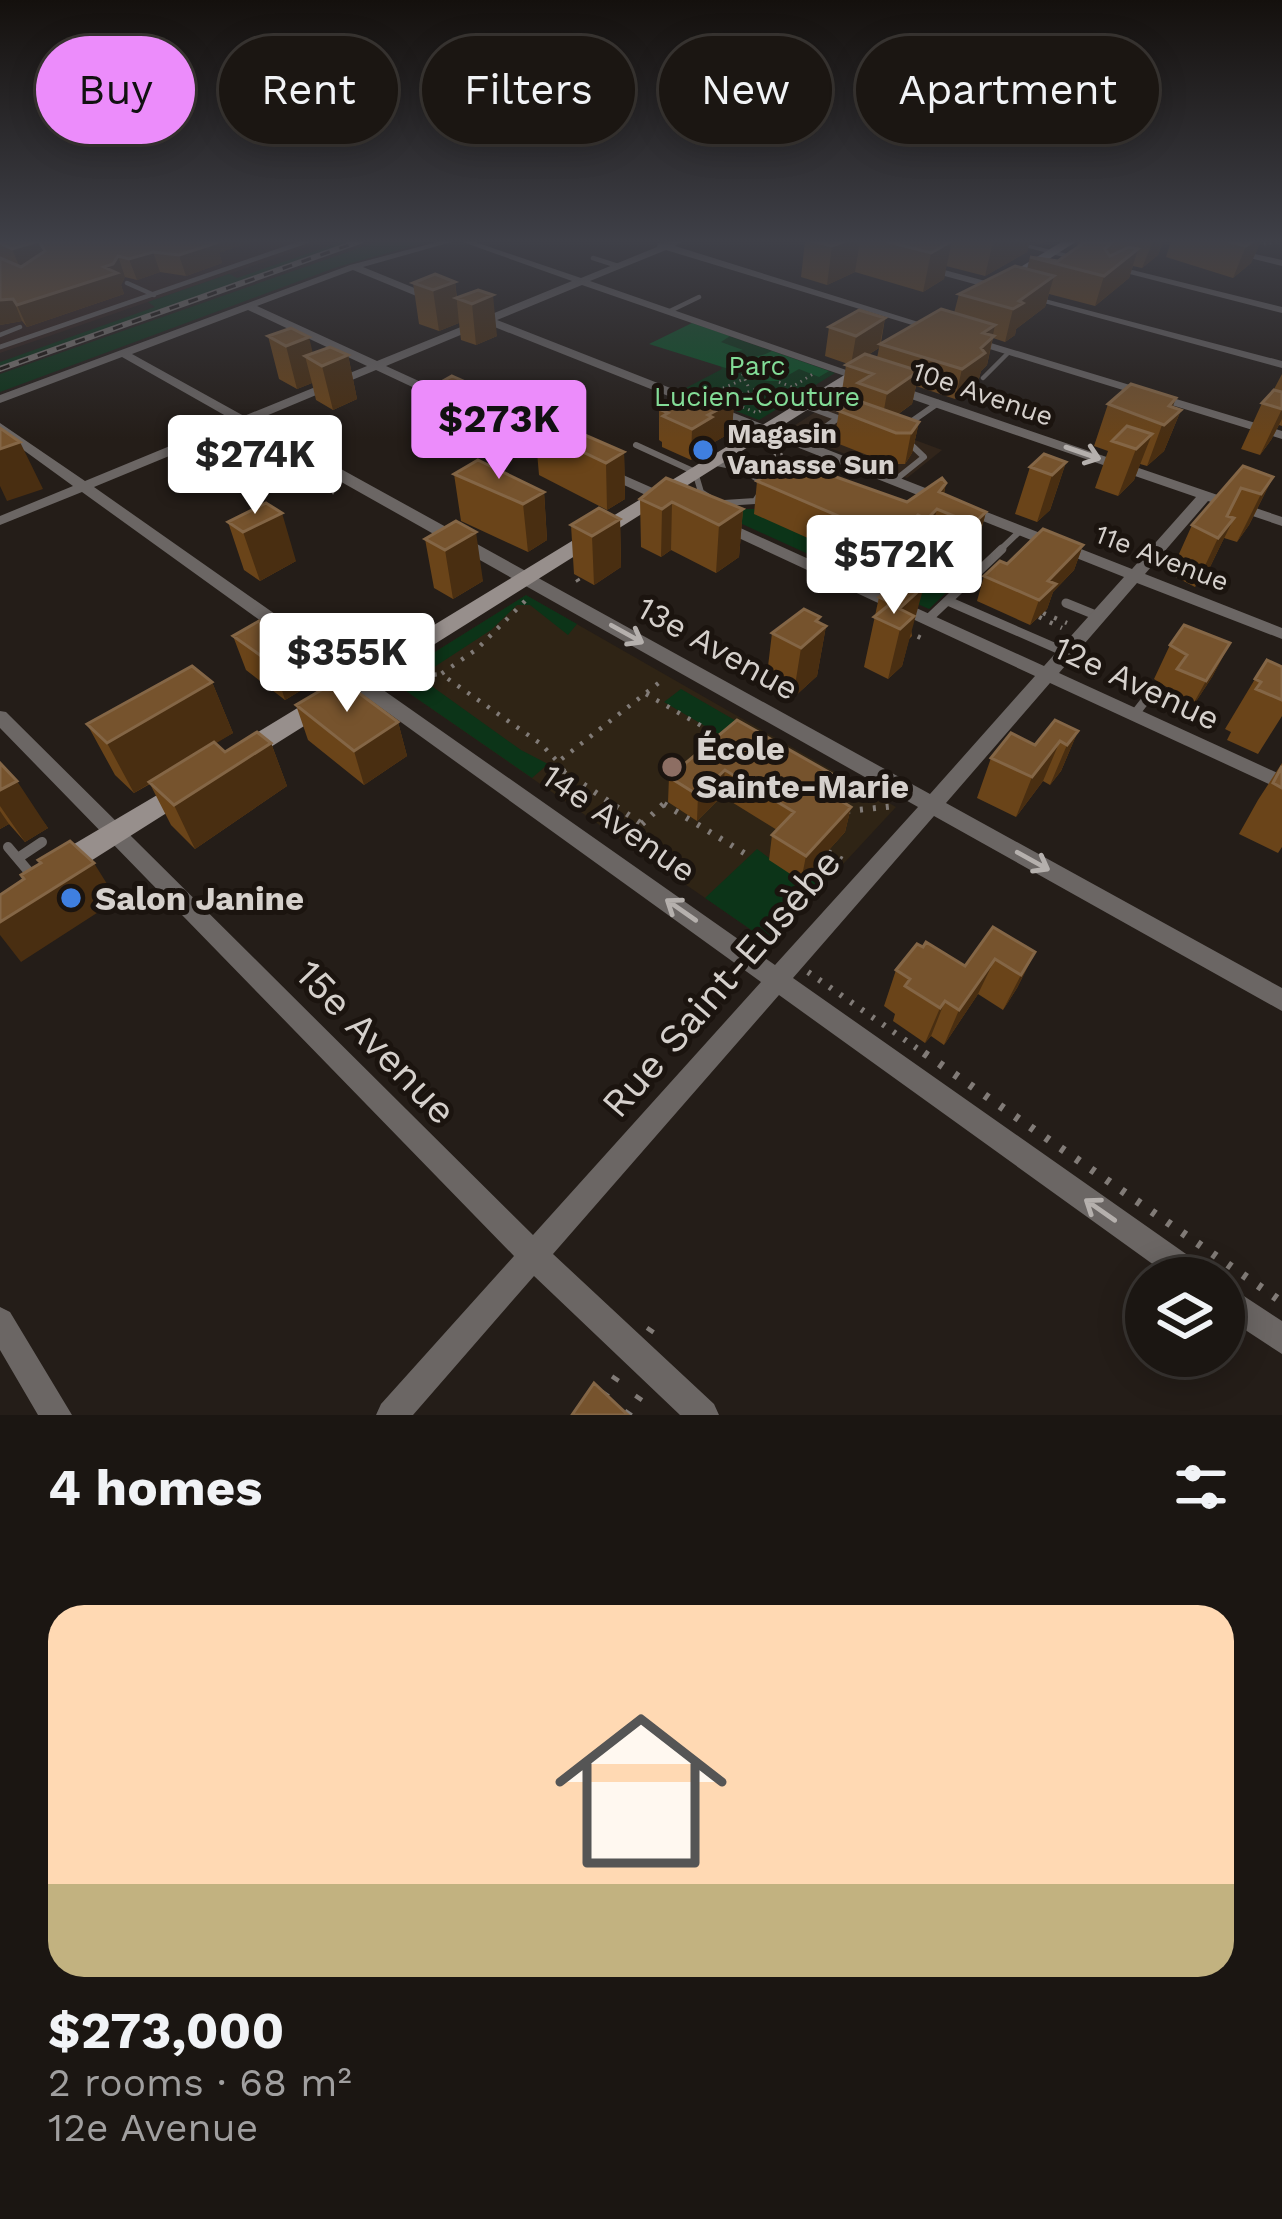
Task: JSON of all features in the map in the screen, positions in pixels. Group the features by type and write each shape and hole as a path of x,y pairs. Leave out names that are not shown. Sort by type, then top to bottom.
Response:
{"street":[{"path":"0,399 245,307"},
{"path":"250,307 575,457"},
{"path":"0,521 517,307"},
{"name":"10e Avenue","path":"659,307 750,344 853,374 1282,522"},
{"path":"866,307 1282,435"},
{"path":"1069,307 1282,365"},
{"name":"11e Avenue","path":"465,312 724,420 764,430 901,488 1282,634"},
{"path":"10,897 667,499 704,467 808,399 953,313"},
{"name":"13e Avenue","path":"122,353 245,420 523,587 931,804 1282,1000"},
{"name":"14e Avenue","path":"0,428 278,633 358,682 1167,1257"},
{"path":"596,467 667,499"},
{"name":"Rue Saint-Eusèbe","path":"392,1415 1205,496"},
{"name":"12e Avenue","path":"706,513 1282,783"},
{"name":"15e Avenue","path":"0,717 533,1257 704,1415"},
{"path":"1245,1313 1282,1340"},
{"path":"0,1322 56,1415"}],"lane":[{"path":"0,347 118,307"},
{"path":"670,311 678,307"},
{"path":"0,334 20,327"},
{"path":"983,378 1009,352"},
{"path":"808,399 847,408"},
{"path":"808,399 838,418 859,424"},
{"path":"901,488 924,454 895,433 938,404"},
{"path":"801,445 838,418"},
{"path":"636,445 704,467 750,472 763,481 765,490"},
{"path":"803,470 830,456"},
{"path":"704,467 701,492 722,503 748,503 781,484"},
{"path":"803,470 830,480"},
{"path":"706,513 722,503"},
{"path":"927,620 1020,531"},
{"path":"947,601 1065,652"},
{"path":"1066,603 1098,616"},
{"path":"1134,715 1155,688"},
{"path":"18,858 42,842"},
{"path":"8,847 36,881"}],"path":[{"path":"747,387 740,368 766,355"},
{"path":"790,376 778,382 792,387 813,374 802,370"},
{"path":"707,395 740,378"},
{"path":"777,388 784,383"},
{"path":"717,404 747,387 760,386 808,399"},
{"path":"760,386 786,396 757,413 736,404 749,396 760,386"},
{"path":"786,460 803,470"},
{"path":"316,483 334,493"},
{"path":"924,547 964,564 975,553"},
{"path":"577,579 582,587"},
{"path":"393,677 441,674 526,601 523,587"},
{"path":"1041,615 1064,626"},
{"path":"902,631 923,639"},
{"path":"441,674 541,744 558,762"},
{"path":"642,824 554,765 669,675"},
{"path":"647,696 729,742"},
{"path":"712,747 722,737"},
{"path":"621,843 678,791"},
{"path":"664,804 749,856"},
{"path":"830,813 898,806"},
{"path":"828,852 848,863"},
{"path":"115,903 124,903"},
{"path":"817,977 1282,1302"}],"shaded area":[{"path":"0,307 133,307 0,353"},
{"path":"862,382 853,417 942,450 907,478 786,431"},
{"name":"École Sainte-Marie","path":"526,595 896,807 770,943 390,680"}],"green space":[{"path":"155,307 169,307 0,367 0,362"},
{"path":"191,307 229,307 0,392 0,374"},
{"name":"Parc Lucien-Couture","path":"692,323 835,373 759,420 682,390 722,369"},
{"path":"692,323 730,336 721,342 743,350 735,352 743,356 772,351 829,371 819,377 799,369 778,381 767,381 649,344"},
{"path":"709,509 758,509 754,513 834,550 829,555 835,558 828,563"},
{"path":"926,549 965,565 973,558 974,566 929,609 832,566 838,560 866,570 875,563 886,568 908,550 919,554"},
{"path":"526,595 577,624 568,635 530,605 517,605 491,630 419,677 548,764 532,778 390,680"},
{"path":"681,689 738,722 722,736 664,702"},
{"path":"757,849 801,881 826,855 843,864 770,943 705,898"}],"building":[{"path":"941,309 995,325 983,333 994,336 981,348 985,353 962,369 880,344"},
{"path":"859,310 885,318 856,336 829,327"},
{"path":"291,328 309,337 286,346 268,336"},
{"path":"330,347 348,355 322,366 305,356"},
{"path":"865,354 919,371 887,393 858,383 873,374 846,365"},
{"path":"452,376 484,390 461,401 427,390"},
{"path":"1131,384 1176,398 1169,406 1181,410 1164,425 1108,404"},
{"path":"1274,390 1282,392 1282,409 1262,403"},
{"path":"713,392 734,401 692,429 663,416 668,413 659,409 681,397 694,402"},
{"path":"856,400 919,422 911,433 896,433 839,411"},
{"path":"541,416 624,452 606,463 535,429"},
{"path":"1127,426 1152,434 1136,449 1112,441"},
{"path":"0,428 20,442 0,449"},
{"path":"1044,454 1066,462 1052,475 1030,467"},
{"path":"478,460 544,492 523,504 454,474"},
{"path":"788,460 907,502 942,478 946,483 939,492 986,512 973,524 937,509 927,519 918,515 893,535 882,530 872,537 852,528 857,524 757,481"},
{"path":"1243,466 1273,477 1261,494 1241,488 1227,516 1234,518 1218,538 1192,525"},
{"path":"666,478 743,509 719,525 672,502 662,509 640,499"},
{"path":"266,503 282,513 243,532 228,522"},
{"path":"599,508 620,519 592,536 571,525"},
{"path":"456,521 476,532 445,550 425,539"},
{"path":"1043,529 1083,545 1048,581 1056,584 1039,600 984,576 1000,561 1007,564"},
{"path":"903,577 924,586 901,607 879,597"},
{"path":"890,604 914,616 900,629 874,617"},
{"path":"804,609 826,626 801,648 772,633"},
{"path":"259,621 299,650 274,665 233,636"},
{"path":"1184,625 1230,643 1206,681 1177,669 1187,655 1170,645"},
{"path":"1267,660 1282,667 1282,700 1256,689 1261,682 1255,679"},
{"path":"192,666 212,682 107,743 87,724"},
{"path":"340,679 398,722 354,751 296,705"},
{"path":"737,720 832,774 838,799 851,807 806,856 772,835 794,812 725,770 698,795 669,777"},
{"path":"1055,720 1078,731 1067,745 1060,741 1032,777 991,758 1011,733 1035,745"},
{"path":"257,732 271,743 174,805 149,782 214,742 225,752"},
{"path":"0,763 17,781 0,790"},
{"path":"1282,766 1282,788 1273,783"},
{"path":"70,841 94,863 0,922 0,895 24,879 21,875 41,863 38,860"},
{"path":"993,927 1035,952 1021,975 995,959 959,1010 945,1001 940,1008 905,986 910,979 896,970 917,944 923,947 926,942 965,966"},
{"path":"594,1383 628,1415 572,1415"}],"railway":[{"path":"0,369 174,307"}],"place":[{"name":"Magasin Vanasse Sun","path":"703,450"},
{"name":"École Sainte-Marie","path":"672,767"},
{"name":"Salon Janine","path":"71,898"}]}
